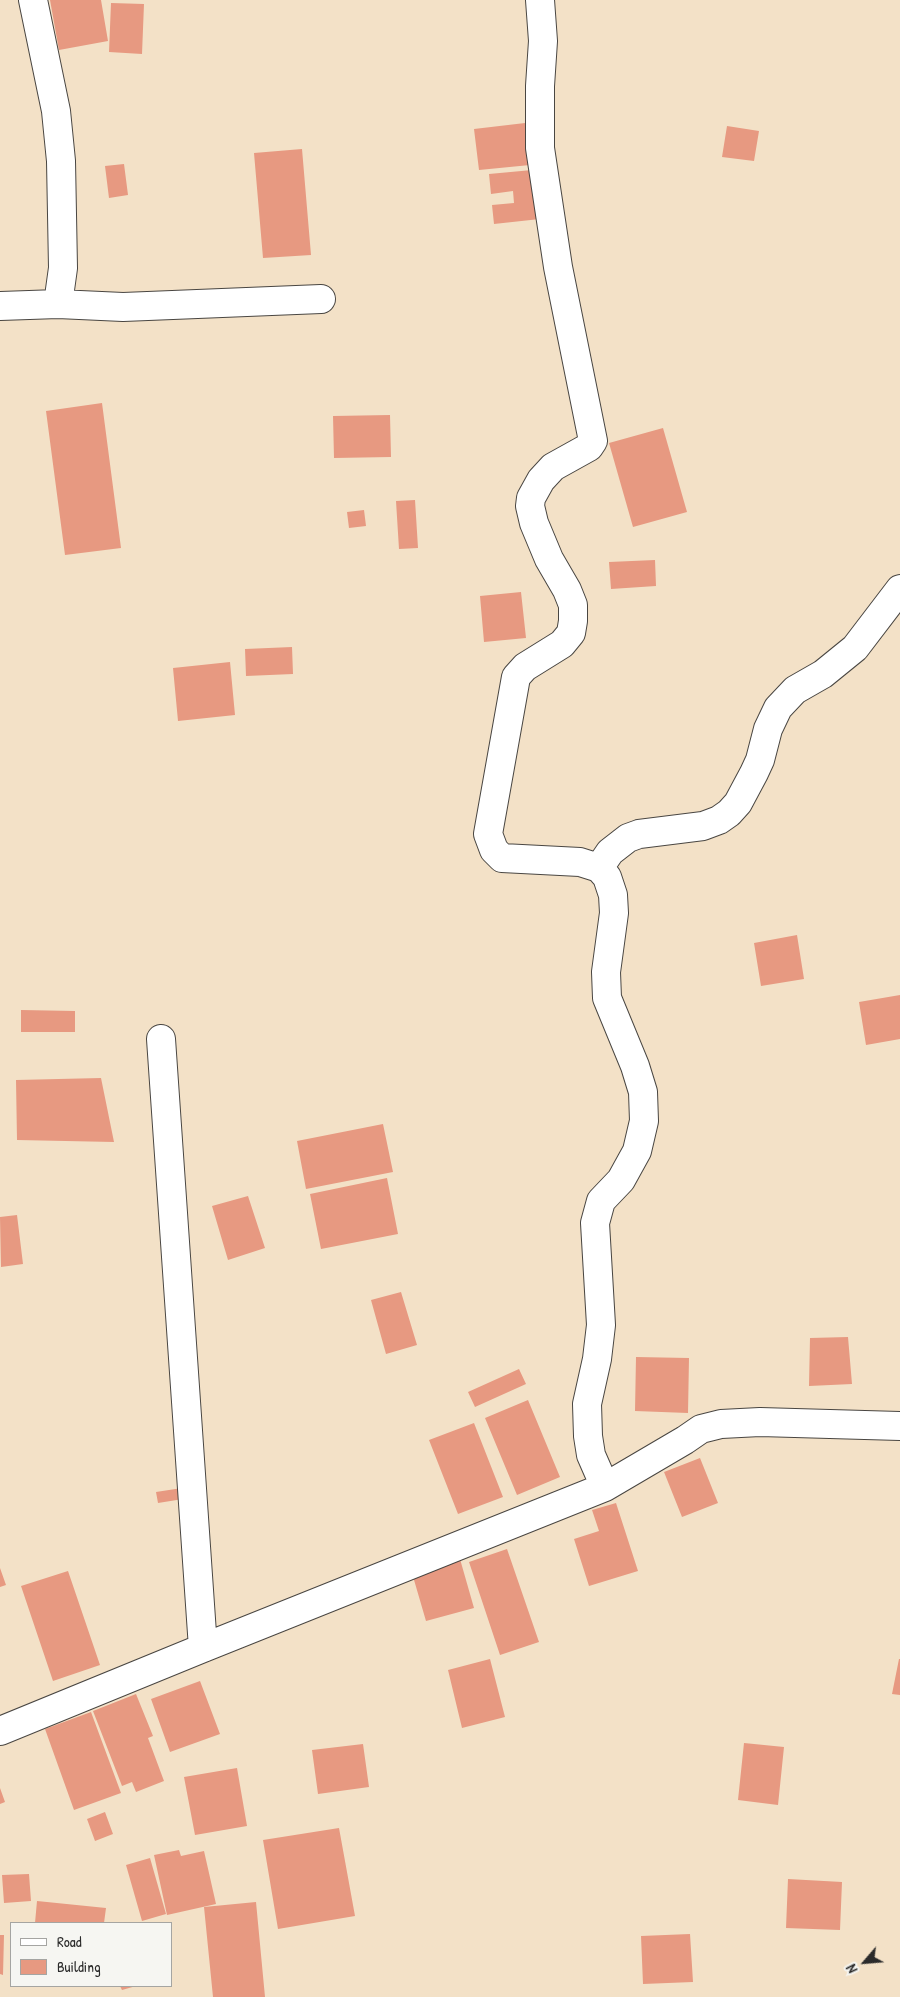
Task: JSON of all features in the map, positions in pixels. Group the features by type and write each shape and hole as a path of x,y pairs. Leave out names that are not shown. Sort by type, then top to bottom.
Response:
{"street":[{"path":"32,0 56,111 61,160 63,268 58,304"},
{"path":"540,0 542,41 540,148 558,267 593,441 589,447 553,467 541,480 531,498 530,506 534,524 573,605 573,622 571,633 562,644 525,667 516,677 488,834 494,850 502,858 580,862 600,868 607,877 613,895 614,913 606,972 607,998 635,1066 643,1092 644,1121 637,1151 621,1180 602,1201 595,1223 601,1325 597,1359 587,1404 588,1436 591,1456 605,1487"},
{"path":"0,306 58,304 123,307 321,299"},
{"path":"600,868 610,852 628,838 639,834 703,826 719,820 728,813 738,803 754,773 760,760 768,729 778,708 795,690 823,674 854,648 900,589"},
{"path":"161,1040 203,1648"},
{"path":"0,1731 605,1487 685,1440 701,1428 721,1424 760,1422 900,1426"}],"building":[{"path":"50,0 101,0 108,41 59,50"},
{"path":"111,3 144,4 142,54 109,52"},
{"path":"525,123 530,165 479,170 474,129"},
{"path":"727,126 759,131 754,161 722,157"},
{"path":"302,149 311,255 263,258 254,153"},
{"path":"124,164 128,195 109,198 105,166"},
{"path":"543,169 549,218 494,224 492,205 514,203 513,191 491,194 489,174"},
{"path":"102,403 121,548 65,555 46,411"},
{"path":"390,415 391,457 334,458 333,416"},
{"path":"663,428 687,512 633,527 609,443"},
{"path":"415,500 418,548 399,549 396,501"},
{"path":"364,510 366,526 349,528 347,512"},
{"path":"655,560 656,586 611,589 609,562"},
{"path":"521,592 526,638 484,642 480,596"},
{"path":"292,647 293,674 246,676 245,649"},
{"path":"230,662 235,715 178,721 173,668"},
{"path":"797,935 804,979 761,986 754,943"},
{"path":"900,995 900,1039 866,1045 859,1002"},
{"path":"21,1010 75,1011 75,1032 21,1032"},
{"path":"101,1078 114,1142 17,1140 16,1080"},
{"path":"383,1124 393,1172 306,1189 297,1141"},
{"path":"387,1178 398,1234 321,1249 310,1194"},
{"path":"248,1196 265,1248 228,1260 212,1206"},
{"path":"17,1215 23,1264 1,1267 0,1217"},
{"path":"401,1292 417,1345 386,1354 371,1300"},
{"path":"848,1337 852,1384 809,1386 810,1338"},
{"path":"636,1357 689,1358 688,1413 635,1411"},
{"path":"519,1369 526,1384 475,1407 468,1392"},
{"path":"528,1400 560,1477 517,1495 485,1418"},
{"path":"474,1423 503,1497 458,1514 429,1440"},
{"path":"700,1458 718,1503 682,1517 664,1472"},
{"path":"182,1488 183,1499 158,1503 156,1492"},
{"path":"616,1503 638,1571 589,1586 574,1539 599,1531 592,1510"},
{"path":"507,1549 539,1642 500,1655 469,1562"},
{"path":"460,1559 474,1608 426,1621 412,1573"},
{"path":"0,1568 6,1585 0,1587"},
{"path":"68,1571 100,1665 53,1681 21,1586"},
{"path":"490,1659 505,1717 462,1728 448,1670"},
{"path":"900,1659 900,1695 892,1694"},
{"path":"200,1681 220,1734 170,1752 151,1699"},
{"path":"136,1694 153,1736 148,1738 164,1781 136,1792 132,1782 122,1786 93,1711"},
{"path":"91,1712 121,1793 74,1810 45,1729"},
{"path":"744,1743 784,1747 778,1805 738,1800"},
{"path":"363,1744 369,1787 318,1794 312,1750"},
{"path":"237,1768 247,1826 195,1835 184,1777"},
{"path":"0,1788 5,1802 0,1804"},
{"path":"105,1812 113,1834 95,1841 87,1819"},
{"path":"339,1828 355,1916 278,1929 263,1840"},
{"path":"179,1850 181,1856 204,1851 216,1904 167,1915 154,1855"},
{"path":"150,1858 166,1914 142,1921 126,1865"},
{"path":"29,1874 31,1901 4,1903 2,1875"},
{"path":"788,1879 842,1882 840,1930 786,1928"},
{"path":"37,1901 106,1908 104,1922 35,1922"},
{"path":"256,1902 265,1997 213,1997 204,1907"},
{"path":"690,1934 693,1982 643,1984 641,1936"},
{"path":"0,1935 4,1935 3,1975 0,1974"},
{"path":"120,1987 132,1987 122,1990"}]}
